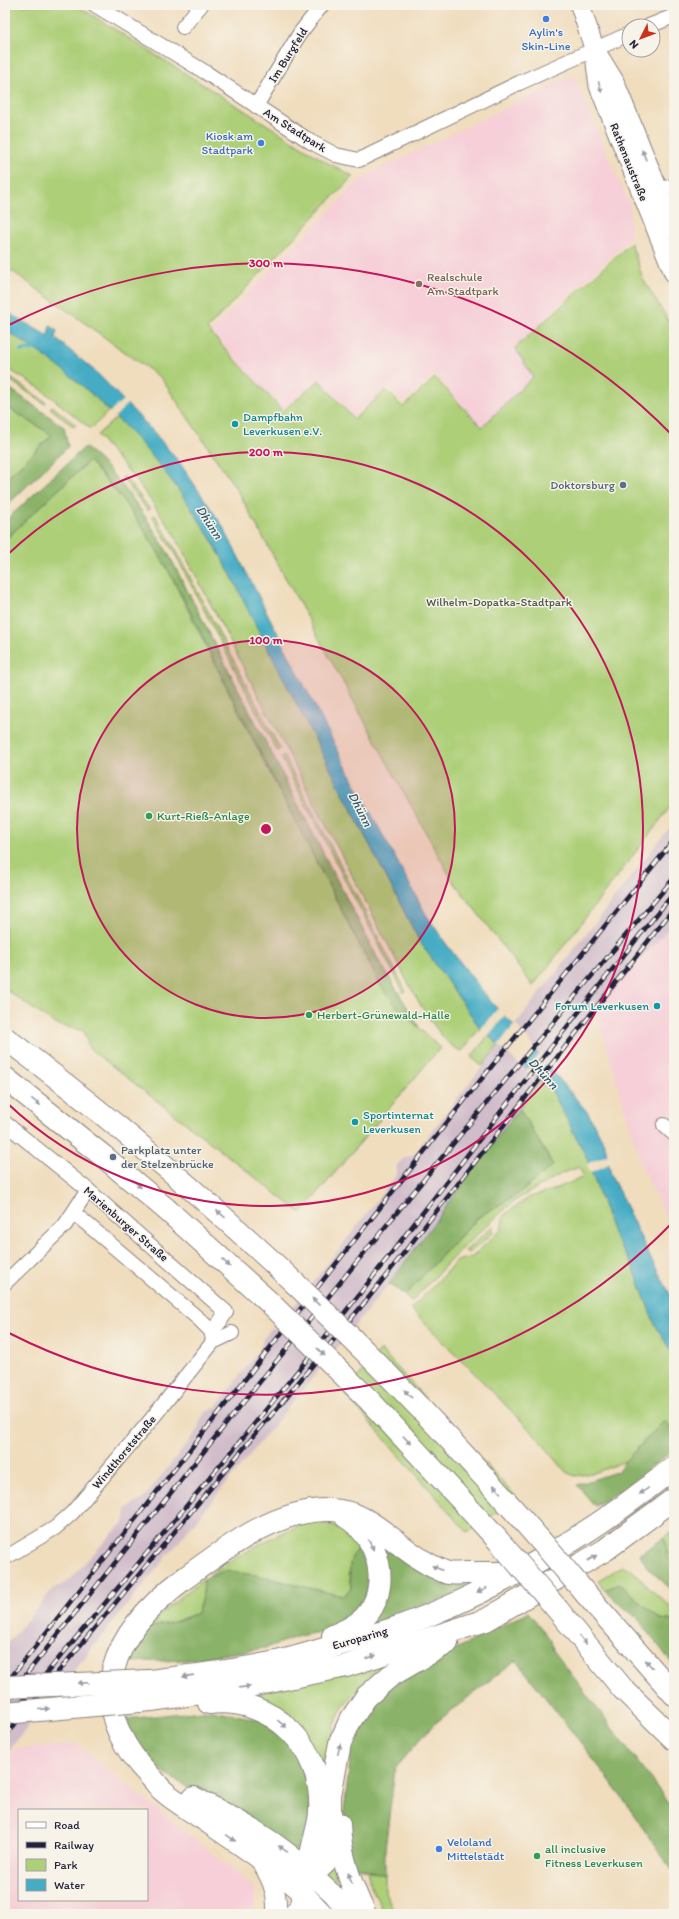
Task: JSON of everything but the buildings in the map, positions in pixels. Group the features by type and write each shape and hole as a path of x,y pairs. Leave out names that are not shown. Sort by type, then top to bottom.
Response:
{"highway":[{"path":"5,1038 95,1108 166,1166 290,1278 404,1390 462,1450 523,1518 586,1594 674,1694"},
{"path":"5,1078 103,1156 166,1209 270,1303 370,1401 442,1477 558,1610 623,1690 674,1739"},
{"name":"Europaring","path":"5,1712 150,1691 282,1661 397,1628 448,1606 516,1572 587,1530 648,1488 674,1467"},
{"name":"Europaring","path":"5,1687 48,1684 150,1691 250,1686 346,1666 486,1620 605,1550 674,1499"},
{"path":"307,1883 282,1873 162,1790 128,1751 117,1731 110,1702 111,1678 116,1656 127,1636 146,1612 174,1586 220,1553 284,1518 300,1512 333,1510 356,1514 374,1524 421,1561 448,1573 516,1572"},
{"path":"282,1661 310,1642 352,1628 365,1618 376,1600 381,1581 378,1559 367,1538 350,1520 333,1510"},
{"path":"307,1883 324,1864 328,1852 330,1838 330,1795 333,1787 340,1744 345,1730 366,1697 390,1676 406,1665 486,1620"},
{"path":"5,1676 48,1684"},
{"path":"150,1691 186,1706 224,1702 238,1703 271,1715 295,1735 305,1749 314,1767 319,1787 320,1811 318,1831 309,1864 307,1883"},
{"path":"149,1775 167,1782 262,1835 291,1855 307,1883"},
{"path":"333,1787 337,1796 339,1836 349,1876 365,1914"}],"main road":[{"name":"Rathenaustraße","path":"580,5 594,48 599,86 674,273"},
{"name":"Rathenaustraße","path":"594,48 614,81 666,188 674,229"},
{"path":"258,1857 270,1876 276,1891 276,1914"},
{"path":"279,1914 292,1896 307,1883"},
{"path":"293,1914 301,1904 307,1883"},
{"path":"307,1883 324,1914"},
{"path":"307,1883 333,1894 350,1914"}],"street":[{"name":"Am Stadtpark","path":"95,5 205,72 256,106 324,148 336,155 359,160 594,48 621,37"},
{"path":"183,27 201,5"},
{"name":"Im Burgfeld","path":"256,106 300,33 322,5"},
{"path":"661,21 674,16"},
{"name":"Marienburger Straße","path":"5,1122 88,1190 226,1312 212,1337 74,1213"},
{"path":"5,1283 65,1225 88,1190"},
{"name":"Windthorststraße","path":"5,1558 55,1528 72,1513 150,1421 212,1337 232,1333"}],"shaded area":[{"name":"Realschule Am Stadtpark","path":"573,75 630,206 630,238 515,348 534,377 481,427 435,374 403,403 388,386 354,416 319,378 283,410 211,331 363,177"},
{"path":"674,822 674,922 596,1010 540,1081 389,1284 5,1755 5,1646 54,1588 66,1583 125,1520 126,1510 133,1504 142,1500 198,1430 200,1420 206,1412 215,1408 261,1348 263,1339 270,1330 278,1327 396,1176 397,1165 403,1159 413,1155"},
{"path":"674,922 674,1233 642,1167 596,1010"},
{"path":"76,1744 255,1888 254,1914 5,1914 5,1755 10,1749"}],"green space":[{"name":"Wilhelm-Dopatka-Stadtpark","path":"5,5 76,5 328,163 353,176 207,329 283,411 319,380 354,419 386,390 403,407 435,378 482,427 533,377 515,348 631,243 643,279 674,330 674,802 533,986 451,878 237,490 161,378 15,273 5,269"},
{"path":"5,330 47,357 85,387 109,411 91,429 41,389 5,367"},
{"path":"5,374 46,402 45,404 5,377"},
{"path":"5,385 64,427 68,447 5,507 5,480 52,435 5,406"},
{"path":"5,406 52,435 5,480"},
{"path":"52,406 76,425 74,427 50,408"},
{"path":"116,418 137,437 156,459 190,506 211,540 231,574 248,610 420,942 480,1028 462,1051 455,1048 439,1032 407,981 173,532 136,480 97,435"},
{"path":"85,447 109,470 131,497 151,525 168,553 377,957 419,1027 397,1007 381,986 271,774 188,607 154,545 113,487 89,461 5,540 5,521"},
{"name":"Kurt-Rieß-Anlage","path":"89,461 123,500 159,552 259,752 381,986 397,1007 440,1048 301,1213 89,1048 84,1031 55,1024 5,989 5,540"},
{"path":"124,476 150,509 148,511 122,478"},
{"path":"155,515 177,552 280,749 277,751 175,554 152,517"},
{"path":"284,756 406,991 404,993 281,757"},
{"path":"488,1036 499,1045 482,1066 471,1057"},
{"path":"540,1081 552,1091 586,1156 614,1236 632,1264 654,1322 674,1357 674,1430 664,1421 625,1461 597,1472 576,1476 567,1473 537,1437 411,1309 457,1261 472,1257 501,1230 504,1215 530,1197 548,1192 584,1177 579,1167 561,1174 514,1201 461,1249 414,1299 411,1301 405,1295 479,1217 521,1192 553,1165 519,1108"},
{"path":"519,1108 553,1165 521,1192 478,1217 405,1295 389,1284"},
{"path":"493,1226 493,1233 469,1253 465,1251"},
{"path":"381,1350 517,1498 468,1533 344,1393"},
{"path":"664,1421 674,1430 674,1448 672,1451 624,1488 595,1506 577,1485 619,1471 625,1461"},
{"path":"313,1521 331,1525 346,1531 360,1545 349,1575 351,1588 343,1596 256,1575 224,1571 205,1579 247,1551 293,1528"},
{"path":"674,1531 674,1563 668,1559 665,1537"},
{"path":"665,1537 668,1559 674,1563 673,1591 647,1567 640,1554"},
{"path":"382,1539 477,1579 464,1591 360,1630"},
{"path":"360,1545 369,1558 371,1577 363,1605 339,1628 299,1636 265,1648 188,1660 127,1662 147,1628 174,1622 197,1613 203,1593 204,1579 224,1571 256,1575 343,1596 351,1588 351,1560"},
{"path":"622,1566 631,1569 651,1590 674,1609 674,1621 660,1619 619,1583 605,1590 598,1581"},
{"path":"204,1579 203,1593 197,1613 174,1622 147,1628 162,1613"},
{"path":"619,1583 660,1619 674,1621 674,1666 637,1617 621,1606 605,1590"},
{"path":"528,1612 551,1640 553,1650 674,1810 674,1873 611,1782 516,1660 433,1725 395,1769 385,1849 385,1875 352,1866 344,1812 353,1736 372,1705 393,1685 458,1648"},
{"path":"386,1661 354,1692 341,1711 334,1727 326,1770 245,1699 253,1693"},
{"path":"212,1710 266,1721 300,1757 311,1799 309,1826 301,1854 210,1799 168,1776 151,1762 137,1742 126,1719"},
{"path":"332,1854 338,1877 331,1881 325,1876"},
{"path":"367,1870 385,1875 385,1892 396,1914 385,1914 372,1889"}],"water":[{"name":"Dhünn","path":"5,311 48,336 50,325 57,331 55,338 96,372 152,430 179,462 222,525 354,782 427,916 447,945 492,1003 510,1021 588,1113 605,1145 611,1175 650,1257 674,1301 674,1357 654,1322 632,1264 614,1236 586,1156 552,1091 480,1028 420,942 227,567 203,527 177,488 148,451 116,417 82,385 45,356 5,330"}],"pier":[{"path":"125,398 129,402 114,418 109,413"},
{"path":"499,1007 506,1014 488,1036 480,1030"},
{"path":"515,1024 536,1049 522,1067 498,1045"},
{"path":"540,1054 546,1062 534,1077 526,1071"},
{"path":"609,1154 611,1163 590,1173 587,1164"}],"waterway":[{"path":"21,351 38,348"}],"railway":[{"path":"5,1685 467,1097 674,840"},
{"path":"5,1701 336,1287 674,878"},
{"path":"5,1723 308,1359 592,995 674,893"},
{"path":"5,1736 370,1296 674,908"}],"place":[{"name":"Aylin's Skin-Line","path":"546,19"},
{"name":"Kiosk am Stadtpark","path":"261,143"},
{"name":"Realschule Am Stadtpark","path":"419,284"},
{"name":"Dampfbahn Leverkusen e.V.","path":"235,424"},
{"name":"Doktorsburg","path":"623,485"},
{"name":"Kurt-Rieß-Anlage","path":"149,816"},
{"name":"Forum Leverkusen","path":"657,1006"},
{"name":"Herbert-Grünewald-Halle","path":"309,1015"},
{"name":"Sportinternat Leverkusen","path":"355,1122"},
{"name":"Parkplatz unter der Stelzenbrücke","path":"113,1157"},
{"name":"Veloland Mittelstädt","path":"439,1849"},
{"name":"all inclusive Fitness Leverkusen","path":"537,1856"}]}
